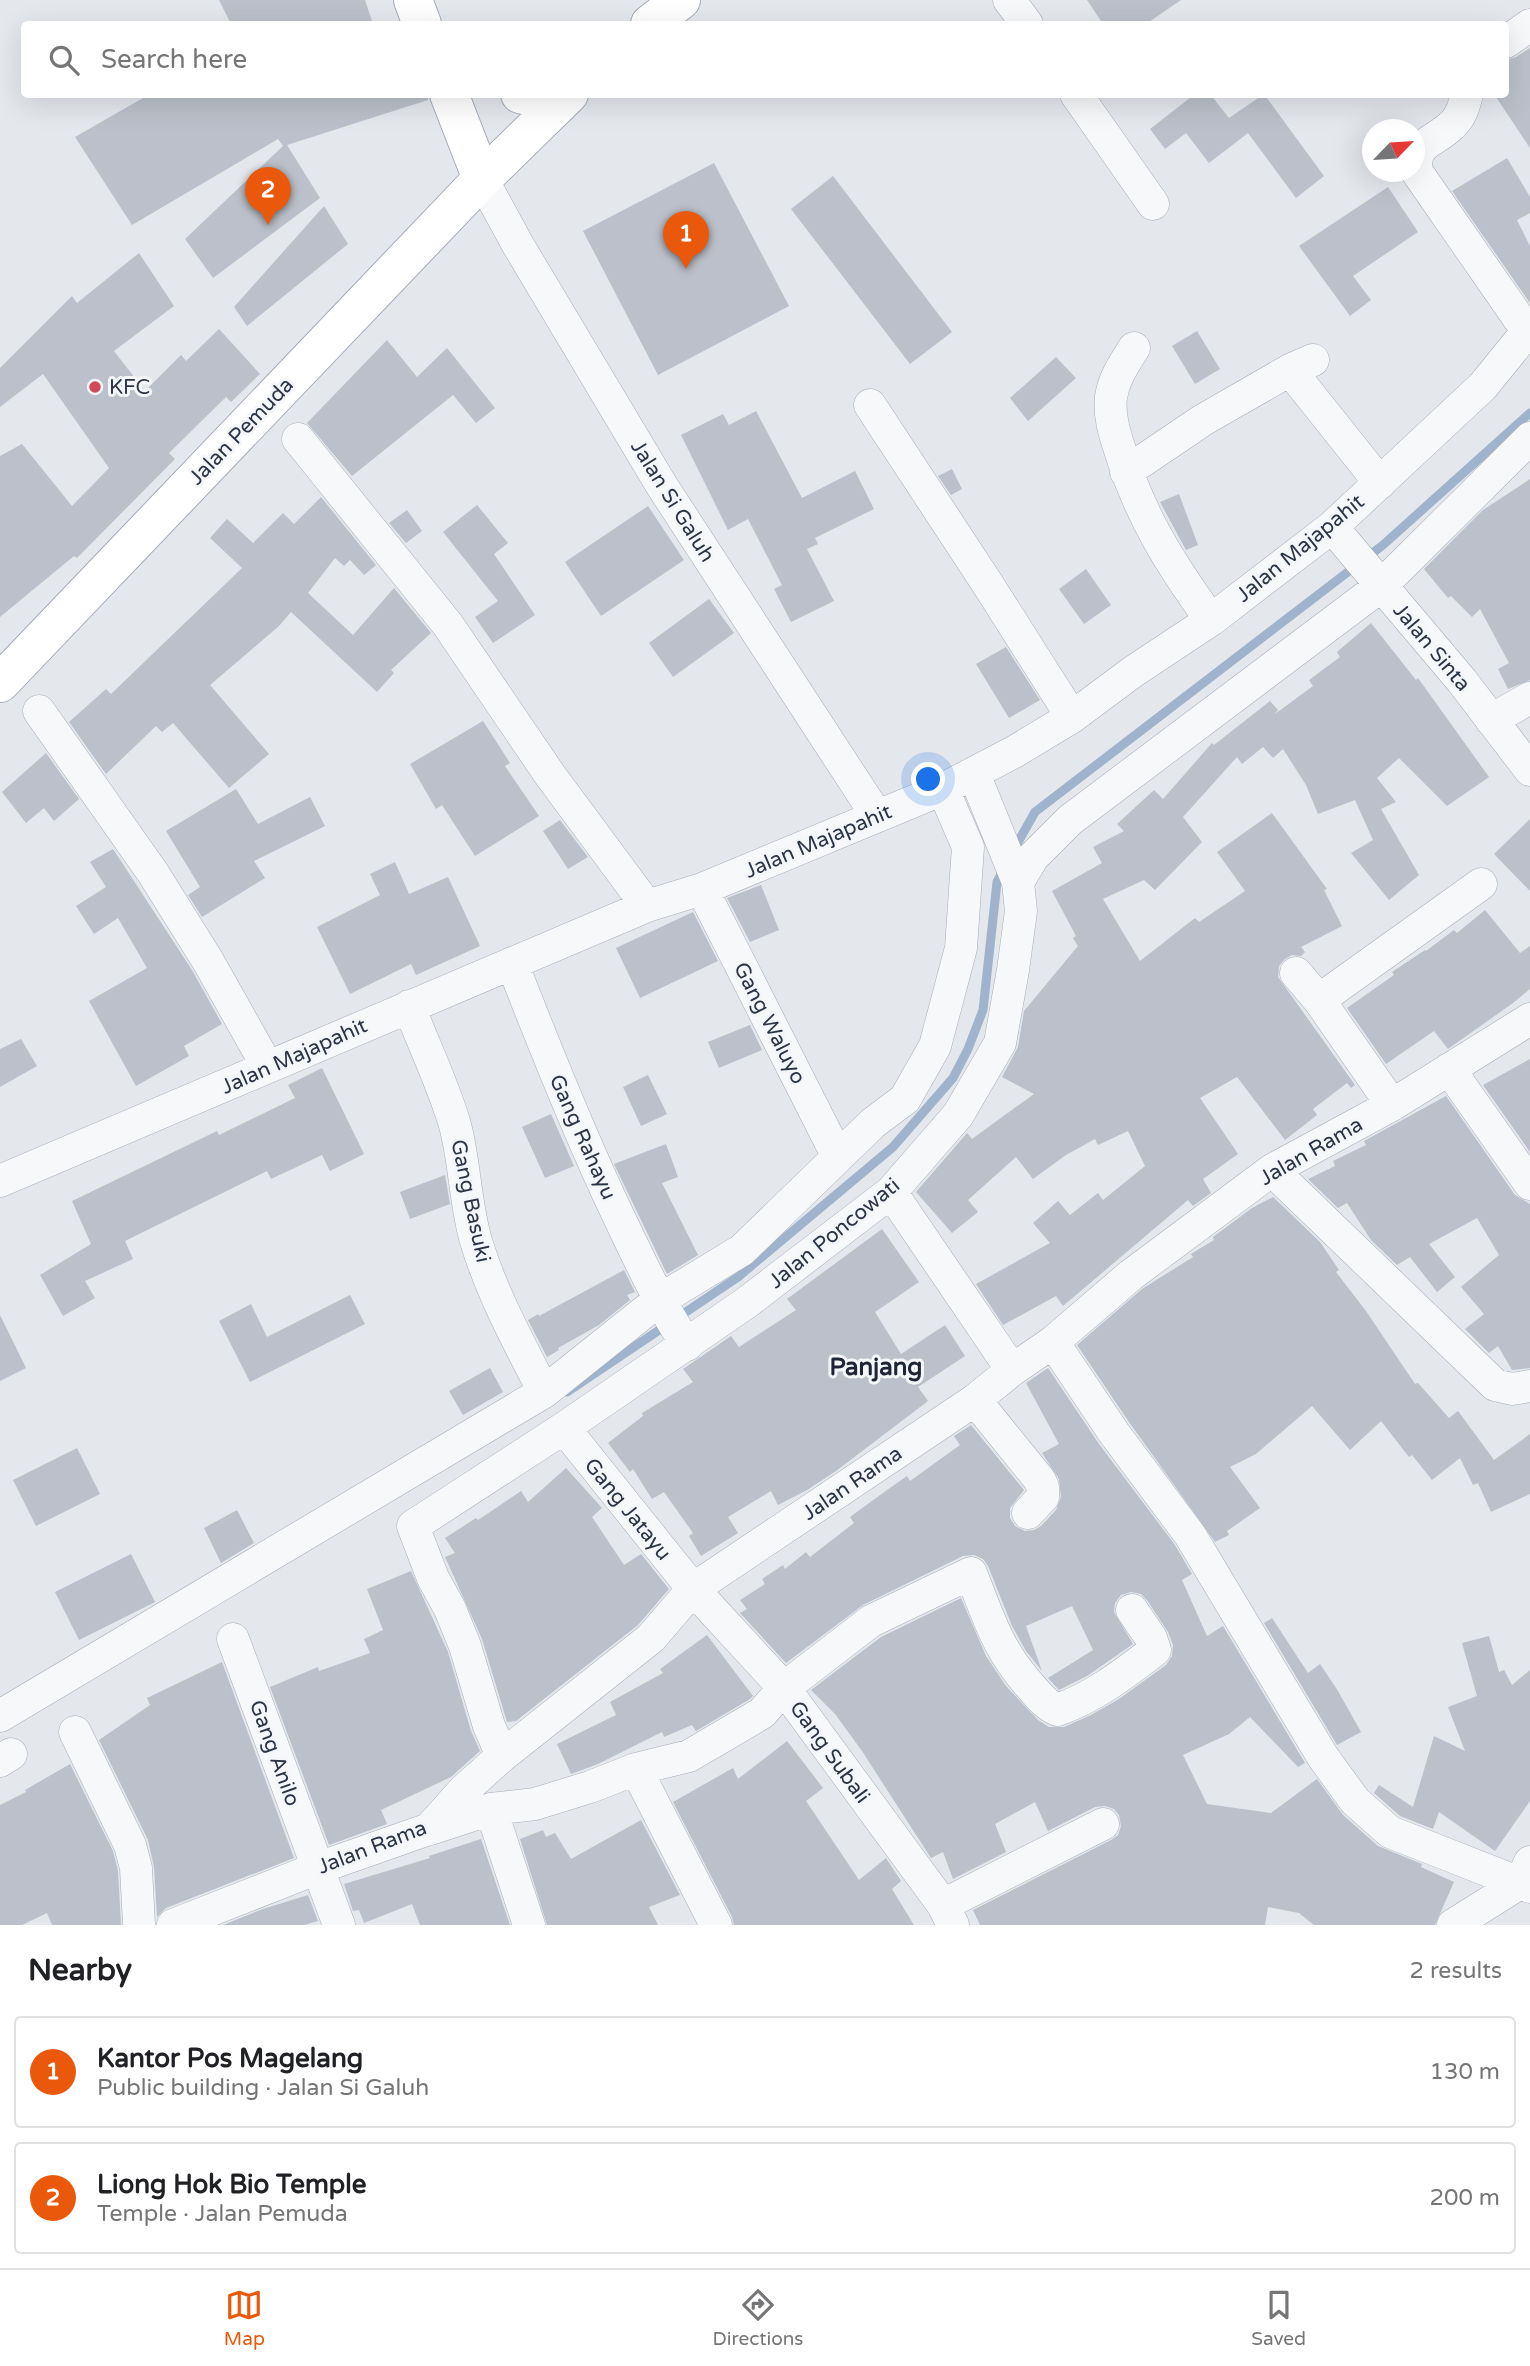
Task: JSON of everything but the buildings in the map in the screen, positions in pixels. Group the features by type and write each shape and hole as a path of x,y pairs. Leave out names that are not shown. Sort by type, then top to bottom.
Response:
{"main road":[{"path":"413,0 421,21"},
{"path":"654,21 681,0"},
{"path":"451,98 482,179"},
{"name":"Jalan Pemuda","path":"0,683 482,179 564,99"}],"street":[{"path":"1009,0 1025,21"},
{"path":"1509,40 1530,25"},
{"path":"1079,98 1153,204"},
{"path":"1466,98 1459,117 1451,126 1419,150 1415,158 1418,172 1529,330"},
{"name":"Jalan Si Galuh","path":"482,179 544,289 662,486 877,816"},
{"name":"Jalan Majapahit","path":"0,1181 647,906 702,889 974,774 1072,717 1134,671 1341,538 1380,483 1483,386 1529,330"},
{"path":"1134,348 1116,377 1111,398 1112,424 1126,472 1149,525 1180,577 1211,620"},
{"path":"1126,472 1203,420 1302,365 1380,483"},
{"path":"870,405 980,571 1072,717"},
{"path":"298,439 448,625 550,775 647,906"},
{"path":"1015,874 1070,820 1376,580 1530,439"},
{"name":"Jalan Sinta","path":"1341,538 1462,681 1530,770"},
{"path":"1491,720 1530,698"},
{"path":"39,711 153,873 208,961 267,1066"},
{"name":"Jalan Poncowati","path":"502,1756 489,1726 465,1646 450,1609 433,1578 413,1526 564,1428 684,1340 746,1303 891,1192 958,1115 1000,1043 1021,911 1015,874 974,774"},
{"path":"0,1716 544,1392 661,1305 742,1250 873,1123 905,1098 935,1046 961,948 968,847 943,789"},
{"path":"1319,1000 1481,884"},
{"name":"Gang Waluyo","path":"702,889 838,1157"},
{"name":"Gang Rahayu","path":"512,963 565,1099 661,1305 684,1340"},
{"path":"1296,972 1319,1000 1392,1105"},
{"name":"Gang Basuki","path":"409,1006 443,1088 455,1125 462,1155 467,1200 486,1270 505,1316 544,1392"},
{"name":"Jalan Rama","path":"173,1925 318,1868 429,1829 464,1790 502,1756 651,1638 693,1589 975,1400 1053,1342 1131,1275 1272,1170 1392,1105 1530,1019"},
{"path":"1449,1069 1530,1184"},
{"path":"1272,1170 1495,1385 1512,1389 1530,1386"},
{"path":"891,1192 1012,1370"},
{"path":"1053,1342 1114,1433 1190,1535 1323,1757 1355,1801 1390,1832 1527,1878"},
{"path":"975,1400 1043,1487 1043,1497 1028,1513"},
{"name":"Gang Jatayu","path":"564,1428 693,1589"},
{"path":"429,1829 491,1809 535,1804 636,1769 689,1756 762,1713 784,1688 871,1621 971,1573 996,1637 1012,1666 1048,1706 1057,1710 1121,1676 1155,1650 1151,1638 1132,1610"},
{"name":"Gang Subali","path":"693,1589 784,1688 948,1915"},
{"name":"Gang Anilo","path":"233,1639 339,1925"},
{"path":"75,1732 130,1845 136,1868 139,1925"},
{"path":"636,1769 716,1925"},
{"path":"491,1809 529,1925"},
{"path":"948,1915 1103,1824"},
{"path":"1453,1925 1527,1878"}],"waterway":[{"path":"1013,851 1035,812 1383,545 1530,413"},
{"path":"567,1392 738,1277 893,1147 953,1078 983,1010 997,882 1003,870"}],"place":[{"name":"Liong Hok Bio Temple","path":"268,225"},
{"name":"Kantor Pos Magelang","path":"686,269"},
{"name":"KFC","path":"95,387"}],"district":[{"name":"Panjang","path":"876,1367"}]}
